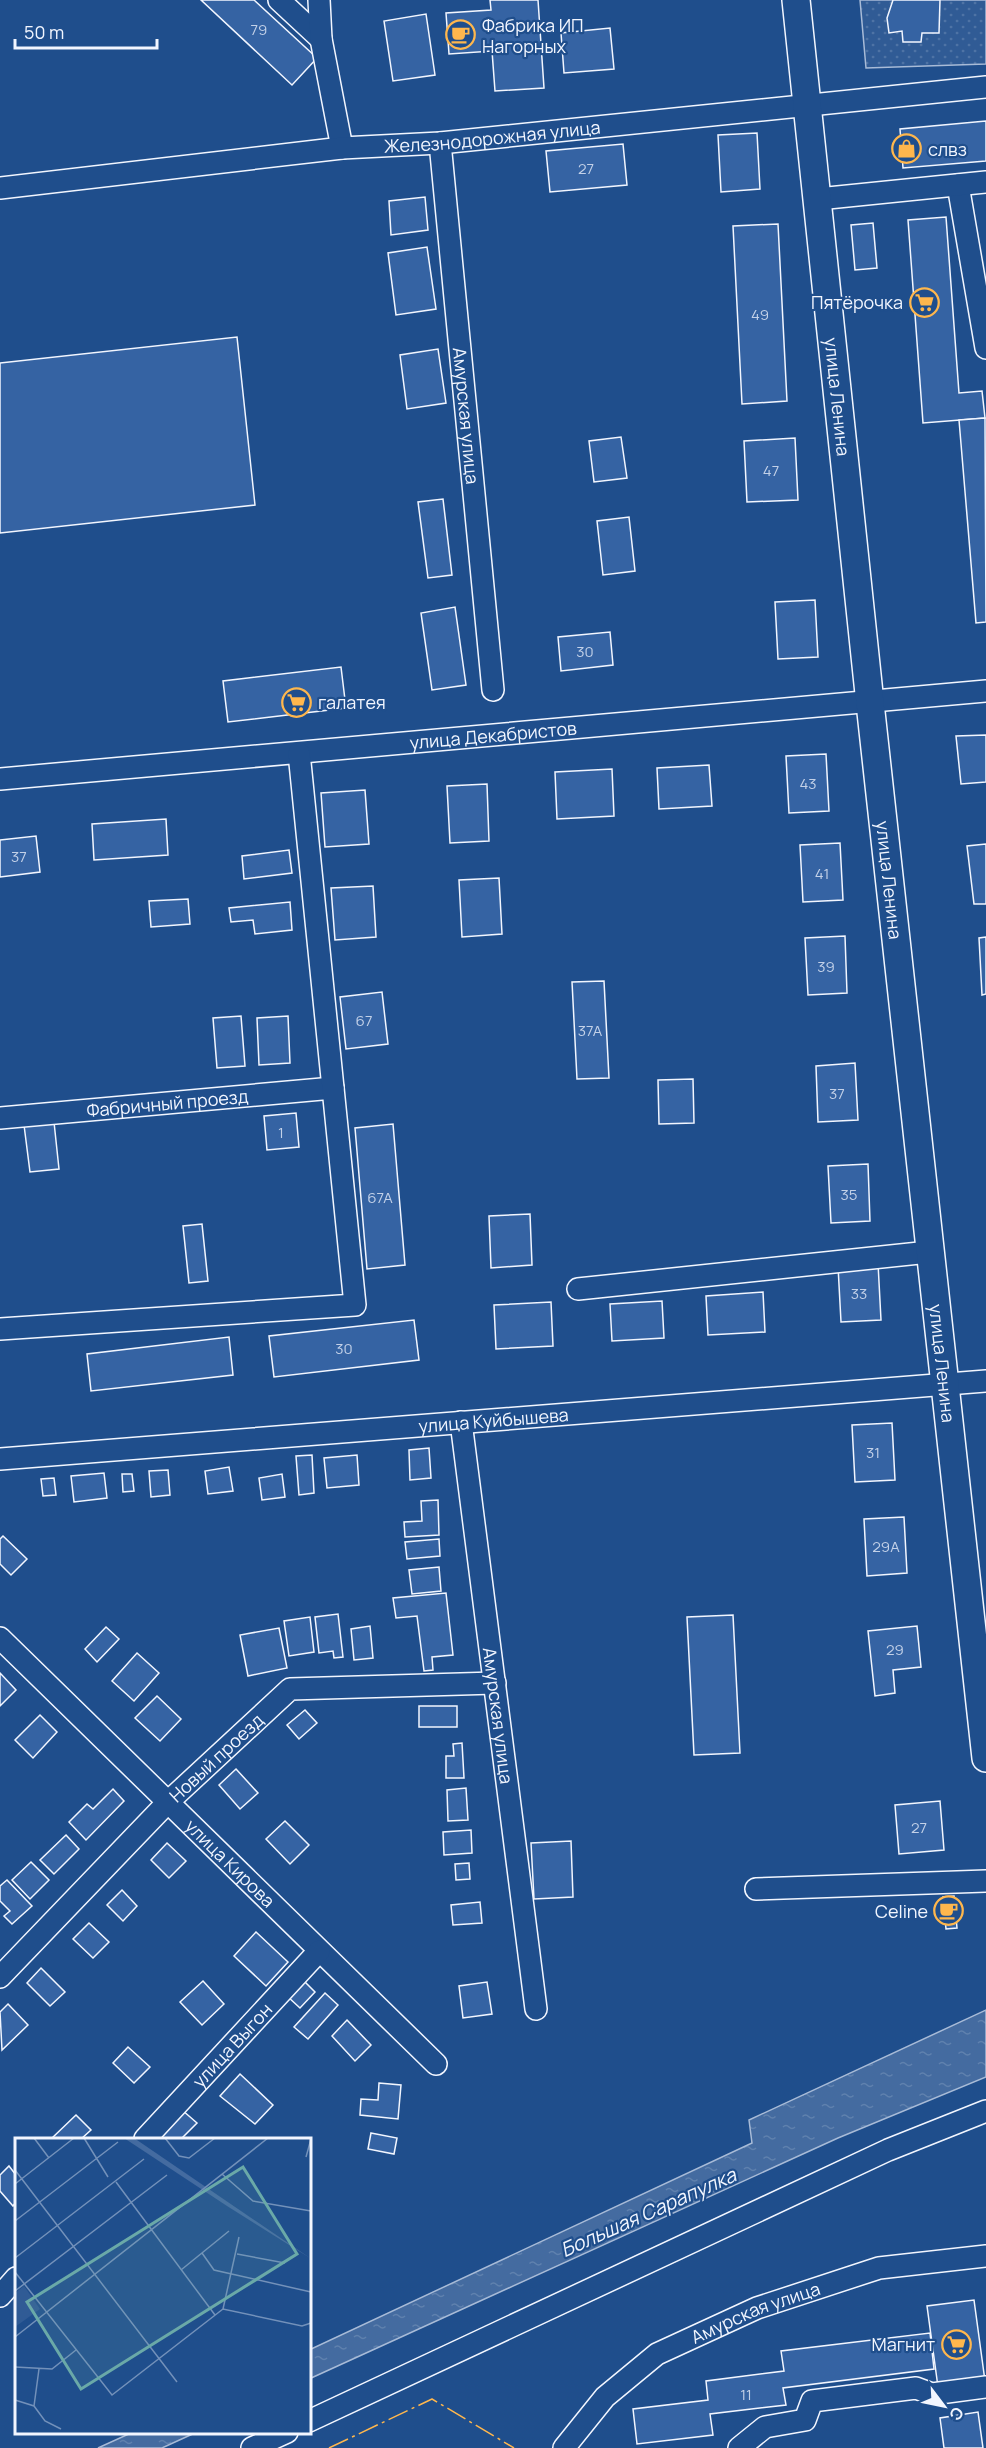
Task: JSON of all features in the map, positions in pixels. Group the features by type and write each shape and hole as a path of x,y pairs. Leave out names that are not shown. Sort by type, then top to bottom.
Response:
{"main road":[{"name":"улица Ленина","path":"796,0 929,1252 986,1758"}],"street":[{"path":"279,0 321,39"},
{"path":"319,0 321,39 342,148"},
{"name":"Железнодорожная улица","path":"0,188 342,148 440,143 986,87"},
{"name":"Амурская улица","path":"440,143 493,690"},
{"path":"818,199 986,182"},
{"path":"958,185 986,348"},
{"name":"улица Декабристов","path":"0,779 870,704 986,691"},
{"path":"0,1329 355,1305 299,753"},
{"name":"Фабричный проезд","path":"0,1118 333,1088"},
{"path":"578,1289 929,1252"},
{"name":"улица Куйбышева","path":"0,1460 986,1381"},
{"name":"Амурская улица","path":"461,1422 537,2009"},
{"name":"улица Кирова","path":"0,1638 436,2064"},
{"name":"Новый проезд","path":"0,1977 168,1802 290,1689 495,1683"},
{"path":"756,1889 986,1881"},
{"name":"улица Выгон","path":"146,2138 318,1951"},
{"path":"310,2421 888,2150 986,2111"},
{"name":"Амурская улица","path":"564,2448 604,2397 657,2354 757,2308 879,2268 986,2256"},
{"path":"0,2296 15,2279"},
{"path":"739,2448 765,2427 805,2420 812,2401 916,2388 932,2394 986,2387"},
{"path":"252,2448 285,2433"}],"shaded area":[{"path":"860,0 986,0 986,64 866,68"}],"water":[{"name":"Большая Сарапулка","path":"986,2010 986,2077 838,2138 310,2379 310,2350 752,2143 749,2120"},
{"path":"131,2433 195,2433 162,2448 98,2448"}],"building":[{"path":"201,0 254,0 317,58 292,85"},
{"path":"490,0 538,0 544,88 495,91 492,51 449,54 446,13 491,10"},
{"path":"893,0 940,0 939,33 922,33 921,42 903,42 902,31 889,33 887,18"},
{"path":"426,14 435,75 393,81 384,21"},
{"path":"610,28 614,69 564,73 561,33"},
{"path":"986,121 986,161 903,168 900,129"},
{"path":"757,133 760,189 721,192 718,135"},
{"path":"623,144 627,185 550,192 546,151"},
{"path":"425,197 428,230 391,235 389,201"},
{"path":"946,217 959,393 982,391 985,418 923,423 908,220"},
{"path":"873,223 877,268 855,270 851,225"},
{"path":"778,224 787,401 742,404 733,226"},
{"path":"427,247 436,309 396,315 388,253"},
{"path":"237,337 255,505 0,533 0,363"},
{"path":"438,349 446,403 407,409 400,355"},
{"path":"985,418 986,622 976,623 959,420"},
{"path":"621,437 627,478 594,482 589,441"},
{"path":"795,438 798,500 747,502 744,441"},
{"path":"443,499 452,575 428,578 418,502"},
{"path":"629,517 635,571 603,575 597,521"},
{"path":"815,600 818,657 778,659 775,602"},
{"path":"455,607 466,685 432,690 421,613"},
{"path":"610,632 613,665 561,671 558,637"},
{"path":"341,667 346,708 228,722 223,681"},
{"path":"986,735 986,782 961,784 956,736"},
{"path":"826,754 829,811 789,813 786,756"},
{"path":"709,765 712,806 659,809 657,768"},
{"path":"612,769 614,816 557,819 555,772"},
{"path":"487,784 489,841 450,843 447,786"},
{"path":"365,790 369,844 325,847 321,793"},
{"path":"166,819 168,855 94,860 92,824"},
{"path":"36,836 40,872 0,877 0,840"},
{"path":"840,843 843,900 803,902 800,845"},
{"path":"986,844 986,904 974,904 967,846"},
{"path":"289,850 292,873 244,879 242,856"},
{"path":"499,878 502,934 462,937 459,880"},
{"path":"373,886 376,937 335,940 331,888"},
{"path":"188,899 190,924 151,927 149,901"},
{"path":"290,902 292,930 255,934 253,920 231,922 229,908"},
{"path":"845,936 847,993 808,995 805,938"},
{"path":"986,937 986,994 982,995 979,938"},
{"path":"604,981 609,1078 577,1079 572,982"},
{"path":"382,992 388,1044 346,1049 340,997"},
{"path":"241,1016 245,1066 217,1068 213,1018"},
{"path":"288,1016 290,1063 259,1065 257,1018"},
{"path":"855,1063 858,1120 818,1122 816,1066"},
{"path":"693,1079 694,1123 659,1124 658,1080"},
{"path":"296,1113 299,1147 267,1150 264,1116"},
{"path":"54,1122 59,1169 30,1172 24,1125"},
{"path":"393,1124 405,1265 367,1269 355,1128"},
{"path":"868,1164 870,1221 831,1223 828,1166"},
{"path":"530,1214 532,1265 491,1268 489,1216"},
{"path":"202,1224 208,1281 189,1283 183,1226"},
{"path":"878,1263 881,1320 841,1322 838,1266"},
{"path":"763,1292 765,1332 708,1335 706,1296"},
{"path":"662,1301 664,1338 612,1341 610,1304"},
{"path":"551,1302 553,1346 496,1349 494,1305"},
{"path":"414,1320 419,1360 274,1377 269,1336"},
{"path":"229,1337 233,1375 91,1391 87,1354"},
{"path":"892,1423 895,1480 855,1482 852,1425"},
{"path":"429,1448 431,1478 410,1480 409,1450"},
{"path":"312,1455 314,1493 299,1495 296,1456"},
{"path":"357,1455 359,1485 327,1488 324,1458"},
{"path":"229,1467 233,1491 208,1494 205,1471"},
{"path":"168,1470 170,1495 151,1497 149,1471"},
{"path":"104,1473 107,1498 74,1502 71,1476"},
{"path":"122,1474 132,1474 134,1491 123,1492"},
{"path":"282,1474 285,1497 262,1500 259,1478"},
{"path":"54,1478 56,1495 43,1496 41,1479"},
{"path":"438,1500 439,1535 405,1537 404,1522 422,1521 421,1501"},
{"path":"904,1517 907,1573 867,1576 864,1519"},
{"path":"3,1536 27,1559 11,1575 0,1564 0,1539"},
{"path":"439,1539 440,1556 407,1559 405,1542"},
{"path":"439,1567 441,1591 412,1594 409,1570"},
{"path":"446,1593 453,1655 432,1657 433,1670 424,1671 417,1616 396,1618 393,1598"},
{"path":"338,1614 343,1657 334,1658 333,1651 319,1653 315,1617"},
{"path":"733,1615 740,1753 694,1755 687,1617"},
{"path":"310,1617 314,1652 289,1656 284,1621"},
{"path":"370,1626 373,1658 354,1660 351,1629"},
{"path":"917,1626 921,1667 893,1670 895,1693 875,1696 868,1631"},
{"path":"106,1627 119,1639 97,1662 85,1649"},
{"path":"279,1628 287,1668 248,1676 240,1635"},
{"path":"137,1653 159,1673 134,1701 112,1681"},
{"path":"0,1673 16,1690 0,1706"},
{"path":"157,1696 181,1719 160,1741 135,1718"},
{"path":"419,1706 457,1706 457,1727 419,1727"},
{"path":"305,1710 317,1723 299,1739 287,1725"},
{"path":"40,1715 57,1732 33,1758 15,1740"},
{"path":"462,1743 464,1778 446,1778 446,1756 454,1756 453,1744"},
{"path":"236,1769 258,1793 240,1809 219,1785"},
{"path":"466,1788 468,1820 448,1821 447,1790"},
{"path":"113,1789 124,1801 86,1840 69,1822 87,1804 93,1809"},
{"path":"940,1801 944,1850 899,1854 895,1805"},
{"path":"285,1821 309,1845 290,1864 266,1839"},
{"path":"471,1830 472,1853 444,1855 443,1832"},
{"path":"66,1835 79,1849 54,1874 40,1860"},
{"path":"571,1841 573,1897 534,1899 531,1843"},
{"path":"167,1843 186,1861 169,1878 151,1860"},
{"path":"31,1862 49,1880 30,1899 12,1880"},
{"path":"469,1863 470,1879 456,1880 455,1864"},
{"path":"7,1880 32,1906 12,1924 4,1916 10,1911 0,1901 0,1886"},
{"path":"122,1890 137,1906 123,1921 107,1905"},
{"path":"954,1896 957,1928 946,1929 943,1897"},
{"path":"480,1902 482,1923 453,1925 451,1905"},
{"path":"89,1923 109,1942 93,1958 73,1939"},
{"path":"256,1932 288,1962 266,1986 234,1956"},
{"path":"41,1968 65,1992 50,2006 27,1983"},
{"path":"303,1980 315,1992 300,2008 287,1996"},
{"path":"203,1981 224,2004 202,2025 180,2002"},
{"path":"487,1982 492,2014 463,2018 459,1986"},
{"path":"325,1993 338,2005 308,2039 294,2027"},
{"path":"8,2004 28,2025 2,2050 0,2012"},
{"path":"347,2020 371,2045 355,2061 332,2036"},
{"path":"128,2047 150,2067 134,2083 113,2063"},
{"path":"240,2074 273,2105 255,2124 220,2096"},
{"path":"379,2083 401,2085 398,2119 360,2115 361,2099 378,2100"},
{"path":"182,2110 197,2123 182,2138 154,2138"},
{"path":"76,2115 91,2130 82,2138 52,2138"},
{"path":"371,2133 397,2138 394,2154 368,2149"},
{"path":"9,2166 15,2174 15,2203 13,2206 0,2191 0,2175"},
{"name":"Магнит","path":"974,2300 985,2381 938,2387 927,2306"},
{"path":"930,2333 934,2369 783,2388 786,2405 710,2414 713,2435 637,2444 633,2409 708,2400 706,2381 784,2371 781,2351"},
{"path":"978,2412 983,2448 944,2448 940,2418"}],"power":[{"path":"329,2448 432,2399 514,2448"}],"place":[{"name":"Фабрика ИП Нагорных","path":"461,35"},
{"name":"слвз","path":"907,149"},
{"name":"Пятёрочка","path":"924,302"},
{"name":"галатея","path":"297,702"},
{"name":"Celine","path":"949,1911"},
{"name":"Магнит","path":"956,2344"}]}
